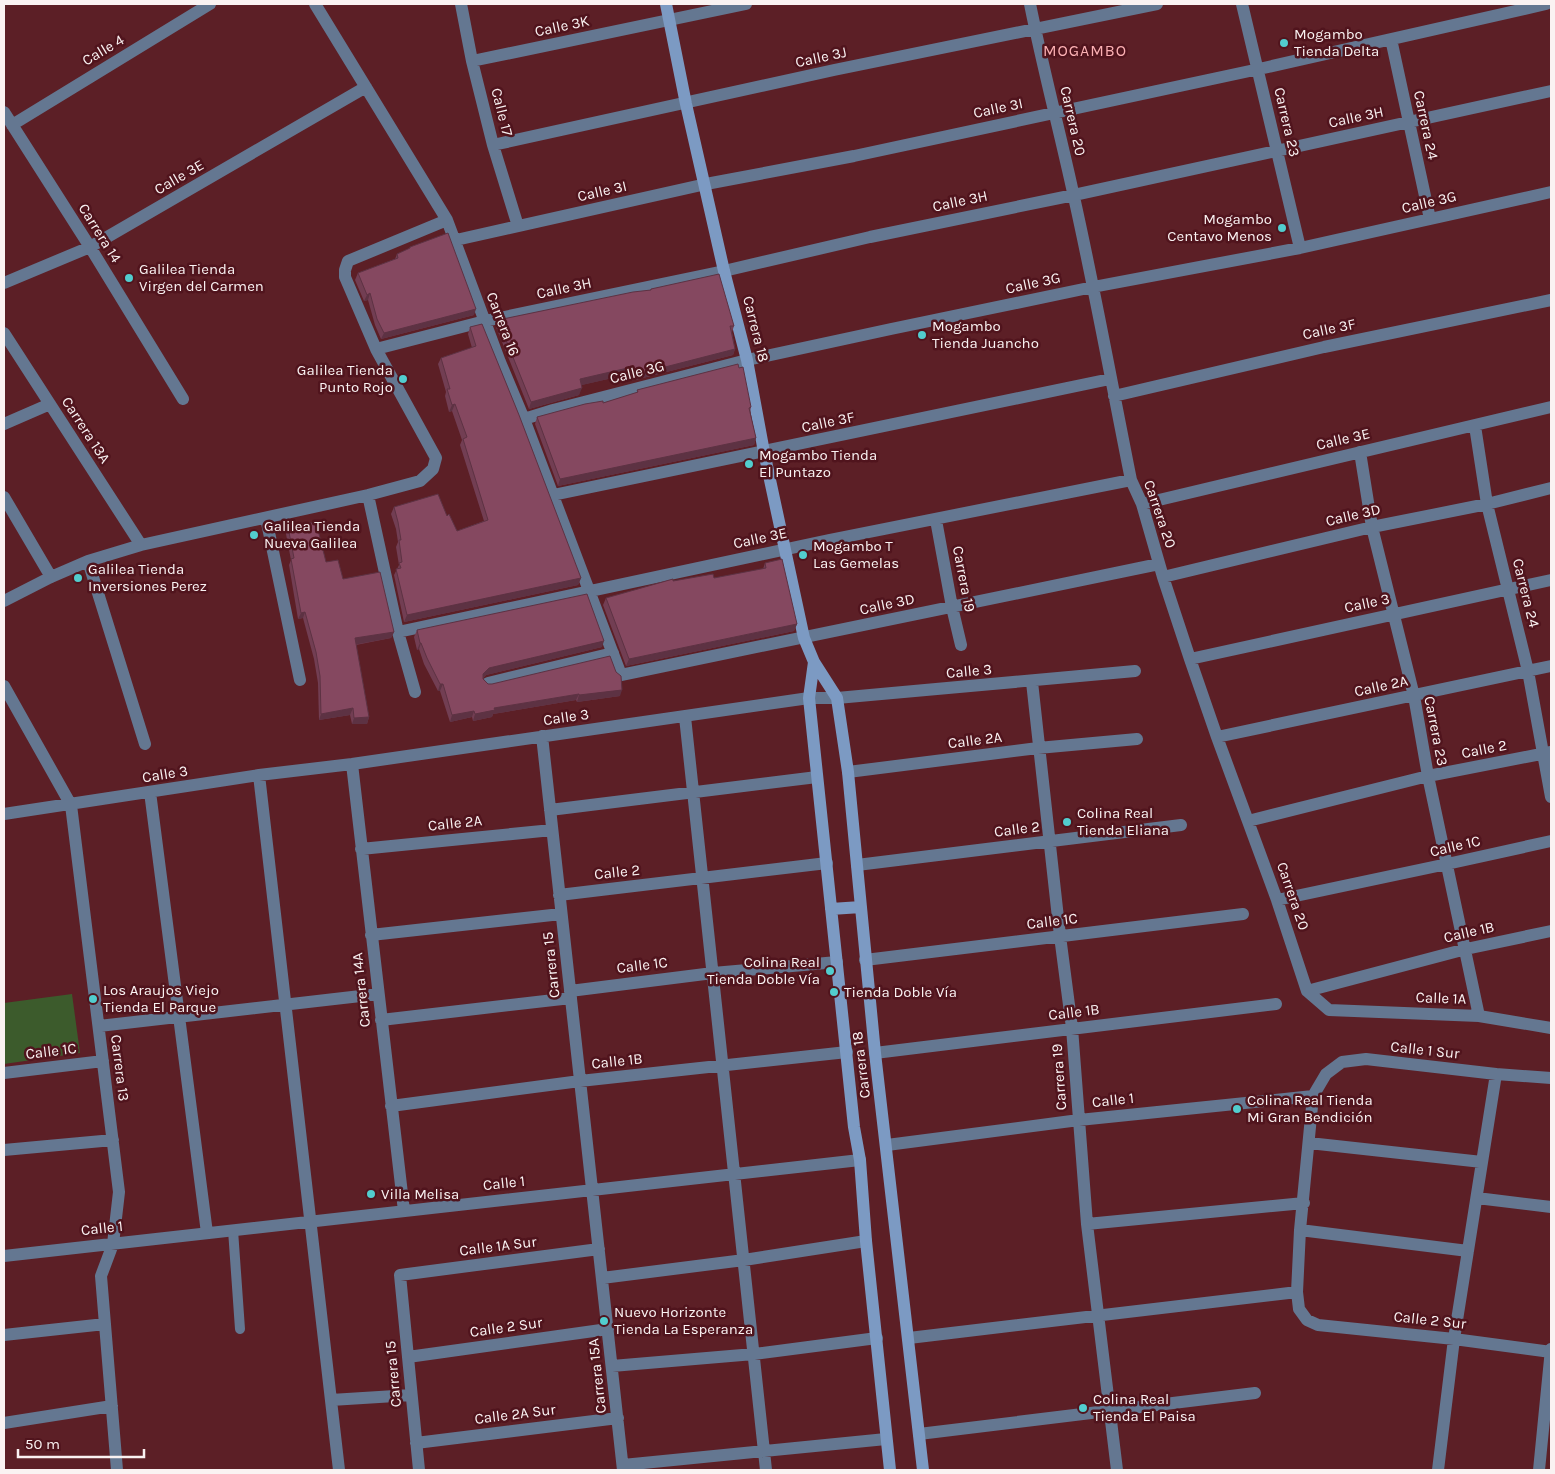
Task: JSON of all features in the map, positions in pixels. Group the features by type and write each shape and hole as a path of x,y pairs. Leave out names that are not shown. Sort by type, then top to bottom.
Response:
{"street":[{"name":"Calle 4","path":"12,125 210,4"},
{"name":"Carrera 16","path":"315,4 447,220 621,675"},
{"name":"Calle 17","path":"461,4 472,62 493,146 518,226"},
{"name":"Carrera 18","path":"666,4 686,104 706,184 724,271 748,360 764,452 804,638 814,662 837,698 848,772 875,1054 923,1470"},
{"name":"Calle 3K","path":"472,62 746,4"},
{"name":"Carrera 20","path":"1030,4 1053,112 1074,194 1131,480 1142,504 1163,577 1190,659 1278,900 1307,990"},
{"name":"Calle 3J","path":"493,146 834,70 1157,4"},
{"name":"Carrera 23","path":"1242,4 1300,248"},
{"name":"Calle 3I","path":"456,240 706,184 854,156 1258,69 1546,4"},
{"name":"Carrera 24","path":"1391,39 1430,219"},
{"name":"Calle 3E","path":"4,283 90,247 366,87"},
{"name":"Calle 3H","path":"376,350 485,321 724,271 870,237 1551,91"},
{"name":"Carrera 14","path":"4,112 90,247 183,399"},
{"name":"Calle 3G","path":"524,419 748,360 1093,287 1300,248 1551,192"},
{"path":"4,601 51,577 88,562 141,545 368,495 420,481 433,470 436,458 376,350 345,277 344,270 348,261 447,220"},
{"name":"Calle 3F","path":"1114,396 1324,347 1551,300"},
{"name":"Carrera 13A","path":"4,332 141,545"},
{"name":"Calle 3F","path":"553,495 1110,379"},
{"path":"4,424 50,404"},
{"name":"Calle 3E","path":"1142,504 1551,407"},
{"name":"Carrera 24","path":"1474,426 1487,504 1547,753 1551,797"},
{"name":"Carrera 23","path":"1360,452 1372,527 1414,696 1428,776 1479,1016"},
{"name":"Calle 3E","path":"398,632 785,549 1131,480"},
{"name":"Calle 3D","path":"1163,577 1372,527 1487,504 1551,488"},
{"path":"368,495 398,632 415,692"},
{"path":"4,497 51,577"},
{"path":"266,518 300,680"},
{"name":"Carrera 19","path":"936,520 961,645"},
{"path":"88,562 145,744"},
{"name":"Calle 3D","path":"621,675 1159,564"},
{"name":"Calle 3","path":"1190,659 1551,580"},
{"path":"488,683 613,653"},
{"name":"Carrera 18","path":"814,662 809,698 860,1160 866,1241 890,1470"},
{"name":"Calle 2A","path":"1217,737 1551,666"},
{"name":"Calle 3","path":"4,814 259,775 352,764 809,698 837,698 1032,682 1135,671"},
{"name":"Carrera 19","path":"1032,682 1038,748 1072,1028 1087,1224 1117,1470"},
{"name":"Carrera 13","path":"4,686 71,805 119,1192 113,1244 101,1276 117,1470"},
{"path":"685,717 766,1470"},
{"name":"Carrera 15","path":"542,736 593,1190"},
{"name":"Calle 2A","path":"848,772 1038,748 1137,740"},
{"name":"Calle 2","path":"1248,821 1428,776 1547,753"},
{"name":"Carrera 14A","path":"352,764 404,1211"},
{"path":"259,775 340,1470"},
{"path":"550,810 817,777"},
{"path":"150,792 207,1233"},
{"name":"Calle 2","path":"857,865 1181,825"},
{"name":"Calle 2A","path":"361,849 552,830"},
{"name":"Calle 1C","path":"1278,900 1551,840"},
{"name":"Calle 2","path":"560,895 827,863"},
{"path":"832,909 861,907"},
{"path":"371,936 562,914"},
{"name":"Calle 1C","path":"865,960 1243,914"},
{"name":"Calle 1B","path":"1307,990 1466,949 1551,931"},
{"name":"Calle 1C","path":"381,1020 713,973 837,962"},
{"name":"Calle 1A","path":"1307,990 1330,1010 1479,1016 1551,1028"},
{"path":"99,1026 378,994"},
{"name":"Calle 1B","path":"875,1054 1276,1004"},
{"name":"Calle 1B","path":"391,1106 580,1081 723,1067 847,1052"},
{"name":"Calle 1 Sur","path":"1312,1096 1326,1074 1342,1062 1358,1060 1551,1078"},
{"name":"Calle 1C","path":"4,1074 103,1061"},
{"path":"1438,1470 1454,1339 1496,1074"},
{"path":"909,1338 1297,1292 1300,1230 1304,1203 1312,1096"},
{"name":"Calle 1","path":"887,1145 1079,1120 1312,1096"},
{"path":"4,1150 113,1140"},
{"path":"1309,1143 1482,1162"},
{"name":"Calle 1","path":"4,1256 860,1160"},
{"name":"Carrera 15A","path":"593,1190 623,1468"},
{"path":"1477,1198 1551,1207"},
{"path":"1087,1224 1304,1203"},
{"path":"1300,1230 1468,1252"},
{"path":"602,1278 744,1260 866,1241"},
{"name":"Calle 1A Sur","path":"400,1275 600,1249"},
{"name":"Carrera 15","path":"400,1275 418,1470"},
{"name":"Calle 2 Sur","path":"1297,1292 1299,1308 1307,1320 1318,1325 1551,1351"},
{"path":"4,1335 105,1324"},
{"name":"Calle 2 Sur","path":"408,1357 608,1328"},
{"path":"612,1366 754,1354 877,1338"},
{"path":"1539,1470 1546,1448 1551,1351"},
{"path":"919,1434 1254,1393"},
{"path":"331,1400 411,1395"},
{"path":"4,1423 112,1406"},
{"name":"Calle 2A Sur","path":"416,1443 618,1418"},
{"path":"623,1468 886,1439"}],"lane":[{"path":"233,1230 240,1329"}],"green space":[{"path":"72,994 80,1053 4,1064 4,1003"}],"building":[{"path":"448,233 476,309 384,333 377,319 370,293 367,295 358,273 398,258 397,254 410,247"},
{"path":"719,274 734,326 730,326 735,349 634,375 632,367 580,379 582,388 531,402 498,320 633,292 651,290"},
{"path":"482,324 581,578 407,615 396,569 401,568 399,563 402,562 399,540 401,540 394,507 438,494 447,516 449,514 457,531 488,520 463,439 467,437 455,404 452,405 447,389 450,389 441,358 476,346 470,327"},
{"path":"738,364 739,368 743,367 756,438 560,479 537,417 585,404 603,401 603,403 638,392 637,390"},
{"path":"316,522 326,562 338,560 343,579 380,572 394,632 355,638 369,717 354,718 353,708 321,714 320,676 316,652 305,612 301,613 291,559 294,558 288,527"},
{"path":"782,559 797,624 629,659 606,598 673,579 673,581 713,574 714,578 766,568 765,563"},
{"path":"587,594 604,641 489,668 483,674 483,679 488,684 492,684 610,656 616,672 621,676 622,690 579,694 494,708 495,710 475,714 474,711 452,715 443,684 440,684 427,658 420,643 417,630"}],"place":[{"name":"Mogambo Tienda Delta","path":"1284,43"},
{"name":"Mogambo Centavo Menos","path":"1282,228"},
{"name":"Galilea Tienda Virgen del Carmen","path":"129,278"},
{"name":"Mogambo Tienda Juancho","path":"922,335"},
{"name":"Galilea Tienda Punto Rojo","path":"403,379"},
{"name":"Mogambo Tienda El Puntazo","path":"749,464"},
{"name":"Galilea Tienda Nueva Galilea","path":"254,535"},
{"name":"Mogambo T Las Gemelas","path":"803,555"},
{"name":"Galilea Tienda Inversiones Perez","path":"78,578"},
{"name":"Colina Real Tienda Eliana","path":"1067,822"},
{"name":"Colina Real Tienda Doble Vía","path":"830,971"},
{"name":"Tienda Doble Vía","path":"834,992"},
{"name":"Los Araujos Viejo Tienda El Parque","path":"93,999"},
{"name":"Colina Real Tienda Mi Gran Bendición","path":"1237,1109"},
{"name":"Villa Melisa","path":"371,1194"},
{"name":"Nuevo Horizonte Tienda La Esperanza","path":"604,1321"},
{"name":"Colina Real Tienda El Paisa","path":"1083,1408"}],"district":[{"name":"MOGAMBO","path":"1085,50"}]}
